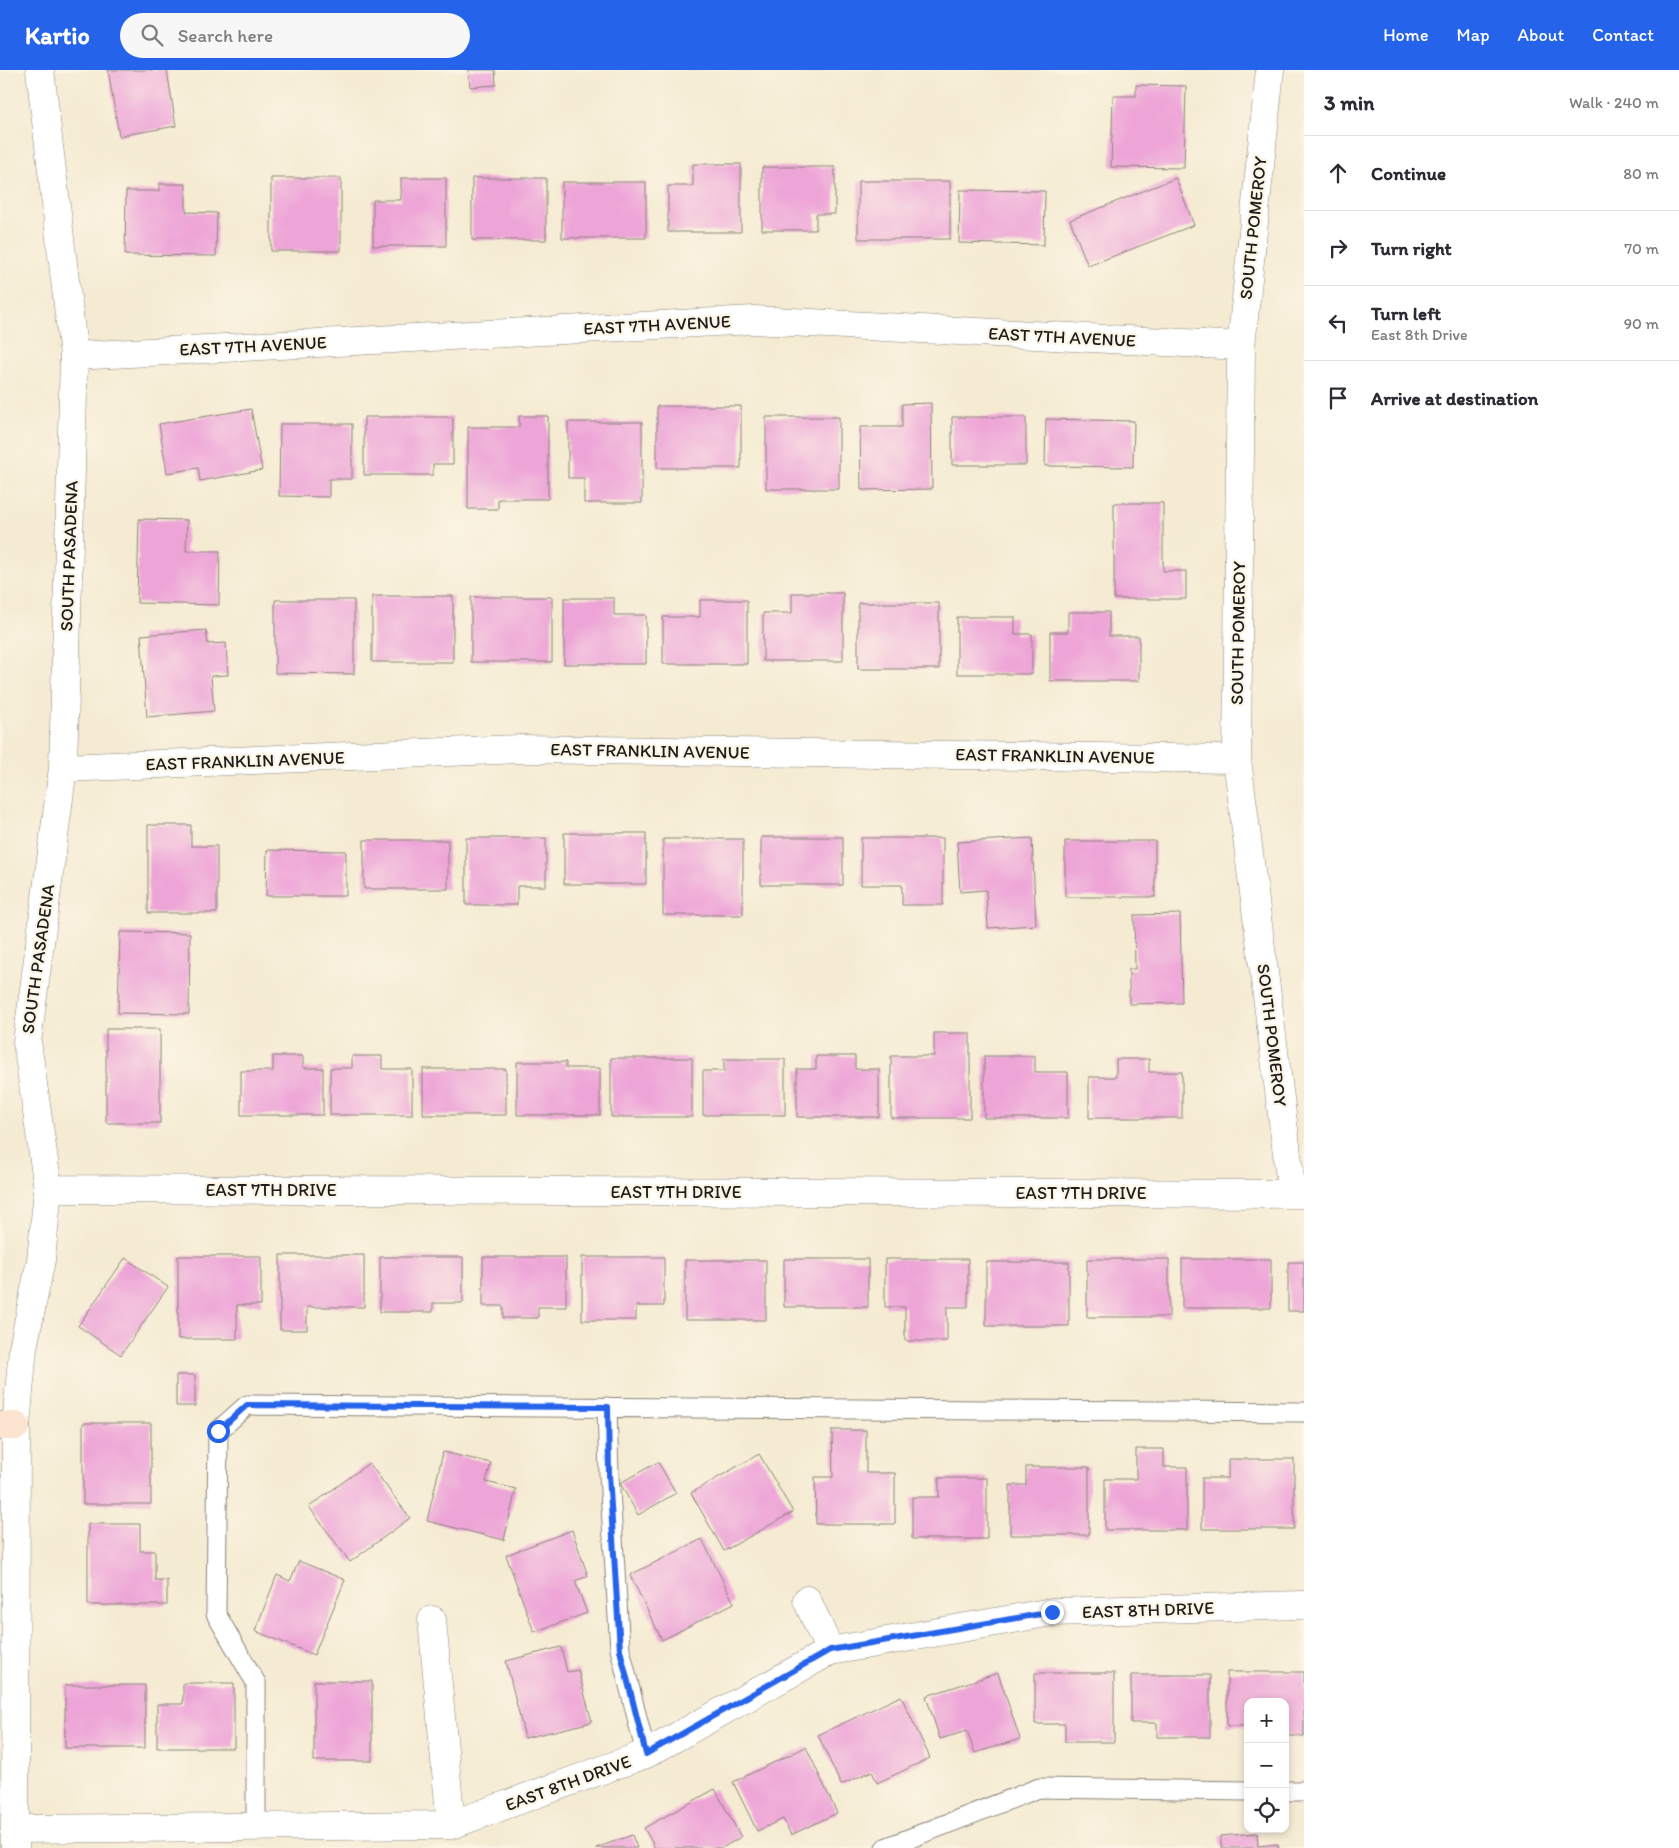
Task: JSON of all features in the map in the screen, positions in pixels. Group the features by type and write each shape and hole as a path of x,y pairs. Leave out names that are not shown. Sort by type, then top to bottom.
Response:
{"street":[{"name":"SOUTH PASADENA","path":"15,1839 8,1426 40,1260 48,1189 27,1042 63,768 74,356 40,70"},
{"name":"SOUTH POMEROY","path":"1270,70 1241,346 1237,759 1298,1194"},
{"name":"EAST 7TH AVENUE","path":"74,356 754,320 1241,346"},
{"name":"EAST FRANKLIN AVENUE","path":"63,768 519,749 1237,759"},
{"name":"EAST 7TH DRIVE","path":"48,1189 1298,1194"},
{"path":"807,1600 830,1650"},
{"name":"EAST 8TH DRIVE","path":"15,1839 256,1827 451,1826 646,1754 830,1650 1052,1612 1304,1605"},
{"path":"432,1620 451,1826"}],"lane":[{"path":"256,1827 256,1682 216,1614 218,1431 247,1405 1304,1412"},
{"path":"608,1407 609,1474 620,1650 646,1754"},
{"path":"884,1848 1039,1788 1244,1791"},
{"path":"1289,1791 1304,1791"}],"building":[{"path":"108,70 167,70 176,126 119,136"},
{"path":"468,70 495,70 496,85 470,87"},
{"path":"1136,85 1186,86 1184,168 1111,167 1113,96 1136,96"},
{"path":"693,164 741,164 741,232 668,232 668,186 693,186"},
{"path":"762,167 835,167 835,214 816,214 816,230 762,230"},
{"path":"271,178 341,178 341,251 271,251"},
{"path":"401,178 446,178 446,246 373,246 373,200 401,200"},
{"path":"472,178 546,178 546,240 472,240"},
{"path":"1176,178 1194,225 1088,266 1070,220"},
{"path":"858,181 950,181 950,239 858,239"},
{"path":"562,182 646,182 646,238 562,238"},
{"path":"159,184 186,184 186,212 217,213 216,256 125,255 126,191 159,191"},
{"path":"960,190 1045,191 1044,245 959,243"},
{"path":"931,403 932,489 861,490 860,427 902,427 902,404"},
{"path":"657,406 741,406 741,468 657,468"},
{"path":"251,409 262,470 200,481 198,468 167,473 159,424"},
{"path":"519,416 548,416 548,499 498,499 498,509 468,509 468,427 519,427"},
{"path":"364,417 453,417 453,464 433,464 433,475 364,475"},
{"path":"766,417 839,417 839,489 766,489"},
{"path":"952,417 1026,417 1026,465 952,465"},
{"path":"1046,419 1134,421 1133,467 1045,466"},
{"path":"568,422 642,422 642,503 584,503 584,478 568,478"},
{"path":"280,424 352,424 352,479 329,479 329,497 279,496"},
{"path":"1114,503 1163,503 1163,571 1186,571 1186,599 1114,599"},
{"path":"139,519 187,520 186,551 220,551 219,605 137,603"},
{"path":"792,593 843,593 843,661 763,661 763,613 792,613"},
{"path":"372,596 453,596 453,662 372,662"},
{"path":"471,597 552,597 552,662 471,662"},
{"path":"564,598 614,598 614,615 646,615 646,664 564,664"},
{"path":"275,600 354,600 354,674 275,673"},
{"path":"700,600 747,600 747,664 663,664 663,617 700,617"},
{"path":"858,603 939,603 939,669 858,669"},
{"path":"1068,612 1109,612 1109,636 1139,636 1139,681 1050,681 1050,632 1068,632"},
{"path":"957,617 1015,617 1015,634 1032,634 1032,674 957,674"},
{"path":"206,630 208,644 226,643 228,675 211,676 214,711 147,717 141,635"},
{"path":"148,825 191,825 191,846 217,846 217,913 148,913"},
{"path":"564,833 646,833 646,884 564,884"},
{"path":"761,837 843,837 843,885 761,885"},
{"path":"466,838 546,838 546,886 517,886 517,905 466,905"},
{"path":"861,838 943,838 943,905 902,905 902,885 861,885"},
{"path":"1032,838 1036,925 988,928 986,890 960,892 957,842"},
{"path":"663,839 743,839 743,915 663,915"},
{"path":"364,840 448,840 448,889 364,889"},
{"path":"1065,841 1155,841 1155,897 1065,897"},
{"path":"267,850 346,851 346,896 266,896"},
{"path":"1180,914 1182,1003 1129,1004 1129,969 1135,969 1134,915"},
{"path":"120,932 190,933 189,1014 118,1013"},
{"path":"106,1029 160,1029 160,1123 106,1123"},
{"path":"934,1033 970,1033 970,1118 891,1118 891,1056 934,1056"},
{"path":"273,1056 303,1056 303,1068 323,1068 323,1115 241,1115 241,1071 273,1071"},
{"path":"352,1056 382,1056 382,1069 412,1069 412,1115 330,1115 330,1068 352,1068"},
{"path":"816,1056 855,1056 855,1069 879,1069 879,1117 797,1117 797,1069 816,1069"},
{"path":"984,1056 1035,1056 1035,1072 1068,1072 1068,1118 984,1118"},
{"path":"611,1058 692,1058 692,1117 611,1117"},
{"path":"724,1059 785,1059 785,1115 703,1115 703,1071 724,1071"},
{"path":"1116,1059 1149,1059 1149,1072 1182,1072 1182,1118 1089,1118 1089,1077 1116,1077"},
{"path":"517,1062 566,1062 566,1068 600,1068 600,1115 517,1115"},
{"path":"423,1069 506,1069 506,1115 423,1115"},
{"path":"280,1255 364,1255 364,1307 307,1307 307,1330 280,1330"},
{"path":"178,1256 261,1256 261,1305 237,1305 237,1339 178,1339"},
{"path":"380,1257 463,1257 463,1303 433,1303 433,1312 380,1312"},
{"path":"483,1257 566,1257 566,1307 538,1307 538,1318 503,1318 503,1306 483,1306"},
{"path":"582,1257 664,1257 664,1306 636,1306 636,1320 582,1320"},
{"path":"125,1258 168,1287 121,1355 78,1326"},
{"path":"784,1259 868,1259 868,1307 784,1307"},
{"path":"885,1259 968,1259 968,1307 947,1307 947,1341 905,1341 905,1307 885,1307"},
{"path":"1087,1259 1169,1259 1169,1317 1087,1317"},
{"path":"1182,1259 1271,1259 1271,1308 1182,1308"},
{"path":"685,1260 766,1260 766,1320 685,1320"},
{"path":"986,1262 1069,1262 1069,1326 986,1326"},
{"path":"1288,1262 1304,1262 1304,1311 1288,1311"},
{"path":"176,1375 195,1375 195,1406 176,1406"},
{"path":"83,1423 151,1423 151,1504 83,1504"},
{"path":"832,1430 866,1430 866,1473 895,1473 895,1524 816,1524 815,1477 833,1477"},
{"path":"1136,1449 1164,1449 1164,1467 1187,1467 1187,1530 1105,1530 1105,1479 1136,1479"},
{"path":"443,1452 491,1463 486,1482 516,1489 504,1540 427,1521"},
{"path":"759,1454 793,1512 724,1551 691,1493"},
{"path":"1228,1459 1294,1459 1294,1529 1202,1529 1202,1478 1228,1478"},
{"path":"658,1462 676,1493 638,1515 620,1483"},
{"path":"369,1463 410,1518 350,1562 309,1507"},
{"path":"1026,1467 1089,1467 1089,1535 1010,1535 1010,1485 1026,1485"},
{"path":"939,1478 987,1478 987,1539 912,1539 912,1497 939,1497"},
{"path":"88,1524 140,1524 140,1551 155,1551 155,1580 167,1580 167,1605 88,1605"},
{"path":"572,1530 588,1576 575,1581 587,1613 534,1632 506,1555"},
{"path":"702,1539 734,1603 662,1640 630,1575"},
{"path":"299,1561 345,1580 314,1655 255,1631 277,1575 290,1581"},
{"path":"561,1647 567,1672 578,1670 592,1722 525,1738 506,1661"},
{"path":"1227,1672 1304,1672 1304,1736 1289,1736 1289,1698 1244,1698 1244,1726 1227,1726"},
{"path":"998,1673 1020,1739 975,1753 967,1731 940,1739 926,1696"},
{"path":"1035,1673 1114,1673 1114,1742 1065,1742 1065,1724 1035,1724"},
{"path":"1131,1675 1210,1675 1210,1737 1157,1737 1157,1723 1131,1723"},
{"path":"314,1681 372,1681 372,1761 314,1761"},
{"path":"183,1683 234,1683 234,1748 157,1748 157,1704 183,1704"},
{"path":"65,1685 145,1685 145,1748 65,1748"},
{"path":"901,1696 930,1758 877,1783 872,1771 841,1785 818,1735"},
{"path":"806,1747 837,1813 791,1835 783,1819 757,1831 733,1782"},
{"path":"715,1789 741,1837 722,1848 655,1848 644,1828"},
{"path":"1257,1833 1258,1846 1278,1844 1279,1848 1222,1848 1220,1836"},
{"path":"632,1835 637,1848 596,1848"}],"route":[{"path":"218,1431 247,1405 608,1407 609,1474 620,1650 646,1754 830,1650 1052,1612"}]}
